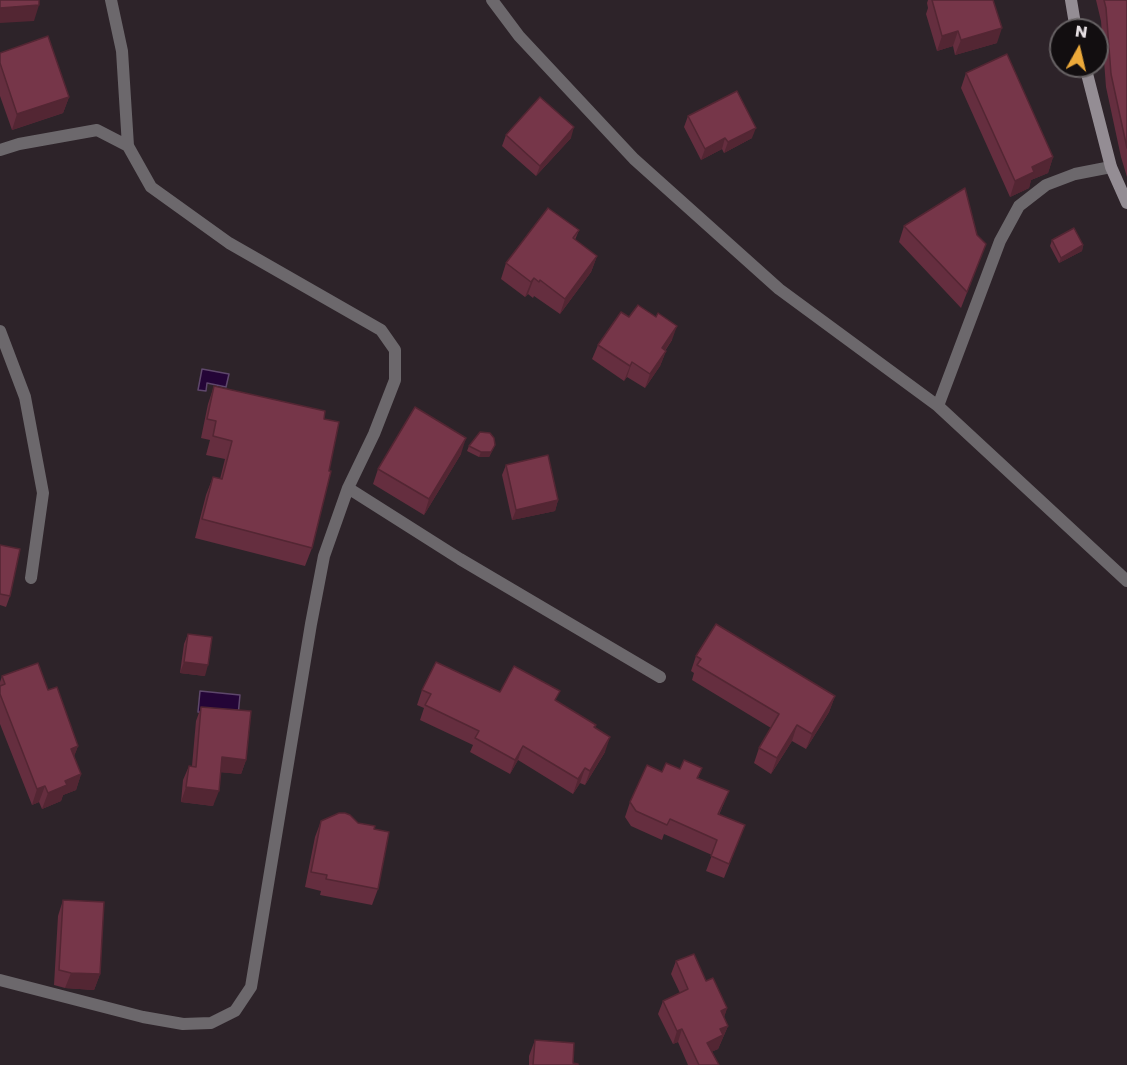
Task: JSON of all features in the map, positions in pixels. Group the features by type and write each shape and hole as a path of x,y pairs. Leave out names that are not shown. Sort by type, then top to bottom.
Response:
{"main road":[{"path":"1071,0 1074,18"},
{"path":"1088,78 1111,167 1127,203"}],"street":[{"path":"0,980 143,1017 183,1024 211,1023 235,1011 251,987 322,568 348,488 375,434 395,380 395,350 381,330 229,243 151,187 128,146 122,51 111,0"},
{"path":"492,0 519,36 634,159 779,289 938,406 1127,581"},
{"path":"0,150 19,144 97,130 128,146"},
{"path":"938,406 996,251 1019,206 1047,185 1075,174 1111,167"},
{"path":"0,331 25,397 43,493 31,578"},
{"path":"348,488 460,559 660,676"}],"shaded area":[{"path":"202,369 229,374 226,387 207,383 206,391 198,390"},
{"path":"200,691 240,695 238,716 198,712"}],"building":[{"path":"0,0 39,0 39,5 0,8"},
{"path":"932,0 993,0 1002,28 961,40 958,31 942,36"},
{"path":"1104,0 1127,0 1127,148 1111,74 1109,18 1107,18"},
{"path":"48,36 69,97 17,114 0,63 0,53"},
{"path":"1007,54 1053,157 1032,167 1034,172 1015,181 966,73"},
{"path":"737,91 756,128 728,142 725,138 705,149 688,116"},
{"path":"540,97 574,127 540,166 506,135"},
{"path":"965,188 977,235 986,244 967,292 904,226"},
{"path":"548,208 579,230 573,238 597,256 565,299 540,280 539,282 534,278 531,282 506,263"},
{"path":"1074,228 1083,245 1061,258 1052,240"},
{"path":"638,305 656,317 658,313 677,326 662,348 666,351 650,374 632,362 630,366 598,345 621,312 629,317"},
{"path":"214,386 325,411 324,419 339,422 329,471 331,471 312,548 202,519 213,477 222,479 232,441 213,436 216,421 207,419"},
{"path":"415,407 466,438 429,499 378,469"},
{"path":"480,432 490,433 494,438 495,445 491,452 481,452 469,446"},
{"path":"548,455 558,500 516,510 506,465"},
{"path":"0,545 20,549 10,596 0,594"},
{"path":"716,624 835,696 812,734 797,725 777,758 759,748 779,714 697,665 701,659 696,656"},
{"path":"188,634 212,637 208,665 184,662"},
{"path":"436,662 500,692 514,666 560,691 555,700 596,725 594,727 610,737 590,771 585,768 578,779 523,746 515,760 475,738 479,731 425,705 431,694 422,690"},
{"path":"38,663 48,690 57,687 78,746 71,749 81,774 65,781 67,785 48,793 45,786 37,789 0,694 0,686 5,684 2,676"},
{"path":"201,707 251,711 246,760 222,757 219,791 186,787 189,766 196,767"},
{"path":"684,760 702,768 697,778 729,791 718,814 745,825 729,864 711,856 717,840 670,819 667,825 636,811 630,802 647,765 662,772 666,763 680,769"},
{"path":"339,813 350,815 358,823 375,826 374,829 389,832 378,889 326,879 327,875 311,872 321,821"},
{"path":"63,900 104,902 100,974 71,973 59,970"},
{"path":"694,954 706,981 713,978 727,1008 721,1011 728,1026 720,1029 723,1035 707,1043 719,1065 699,1065 682,1029 677,1031 663,1001 688,989 676,961"},
{"path":"535,1040 574,1043 573,1063 578,1065 533,1065"}]}
